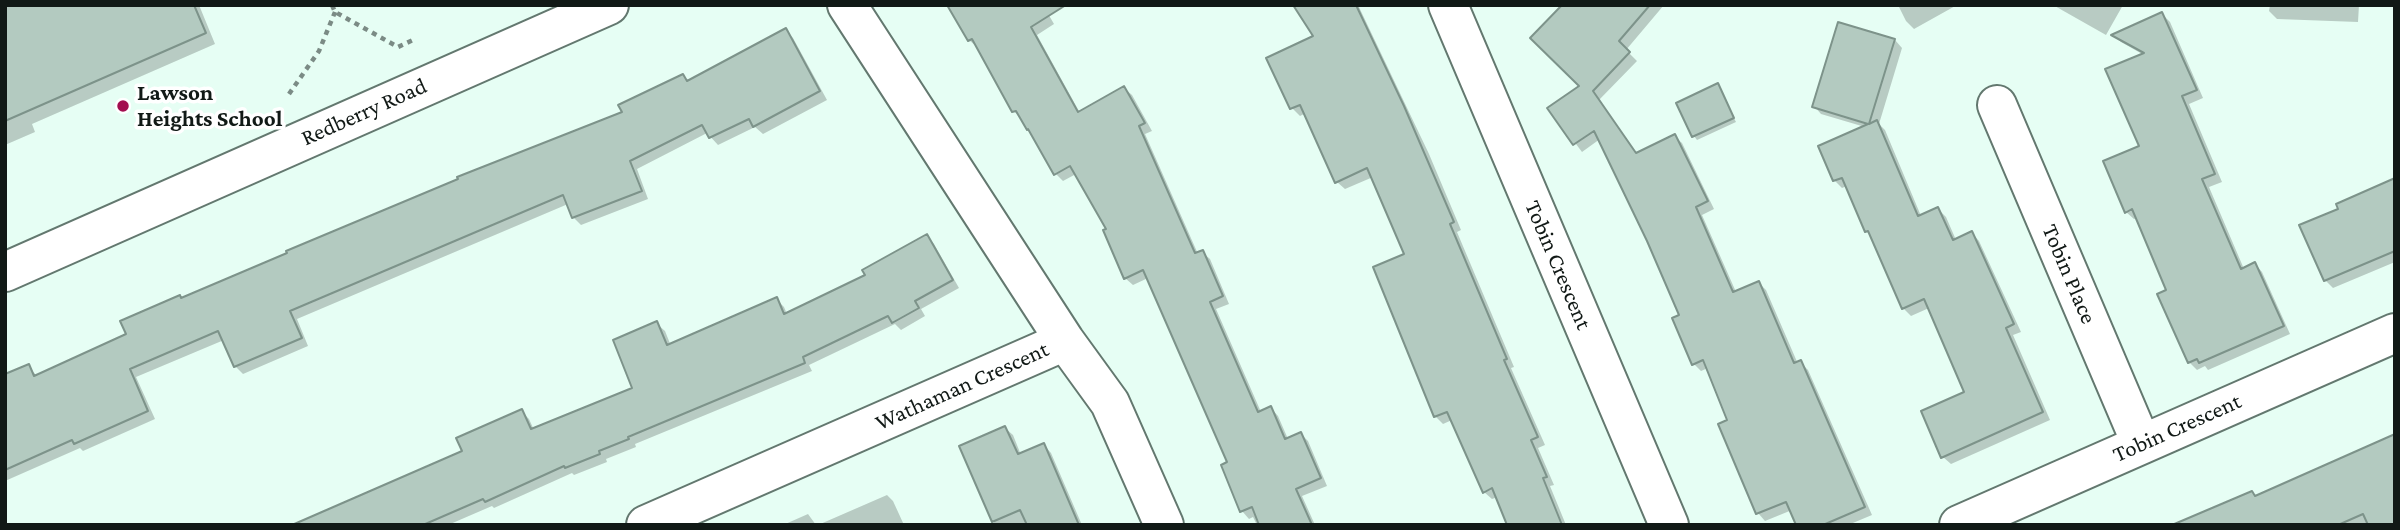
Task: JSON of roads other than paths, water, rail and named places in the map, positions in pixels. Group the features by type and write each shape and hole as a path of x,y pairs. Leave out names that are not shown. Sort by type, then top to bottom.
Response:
{"street":[{"name":"Redberry Road","path":"5,272 608,5"},
{"name":"Wathaman Crescent","path":"660,522 1065,341 848,5"},
{"name":"Tobin Crescent","path":"1448,5 1669,525"},
{"name":"Tobin Place","path":"1997,105 2141,443"},
{"name":"Tobin Crescent","path":"1959,525 2395,333"},
{"path":"1065,341 1110,403 1164,525"}],"place":[{"name":"Lawson Heights School","path":"123,106"}]}
